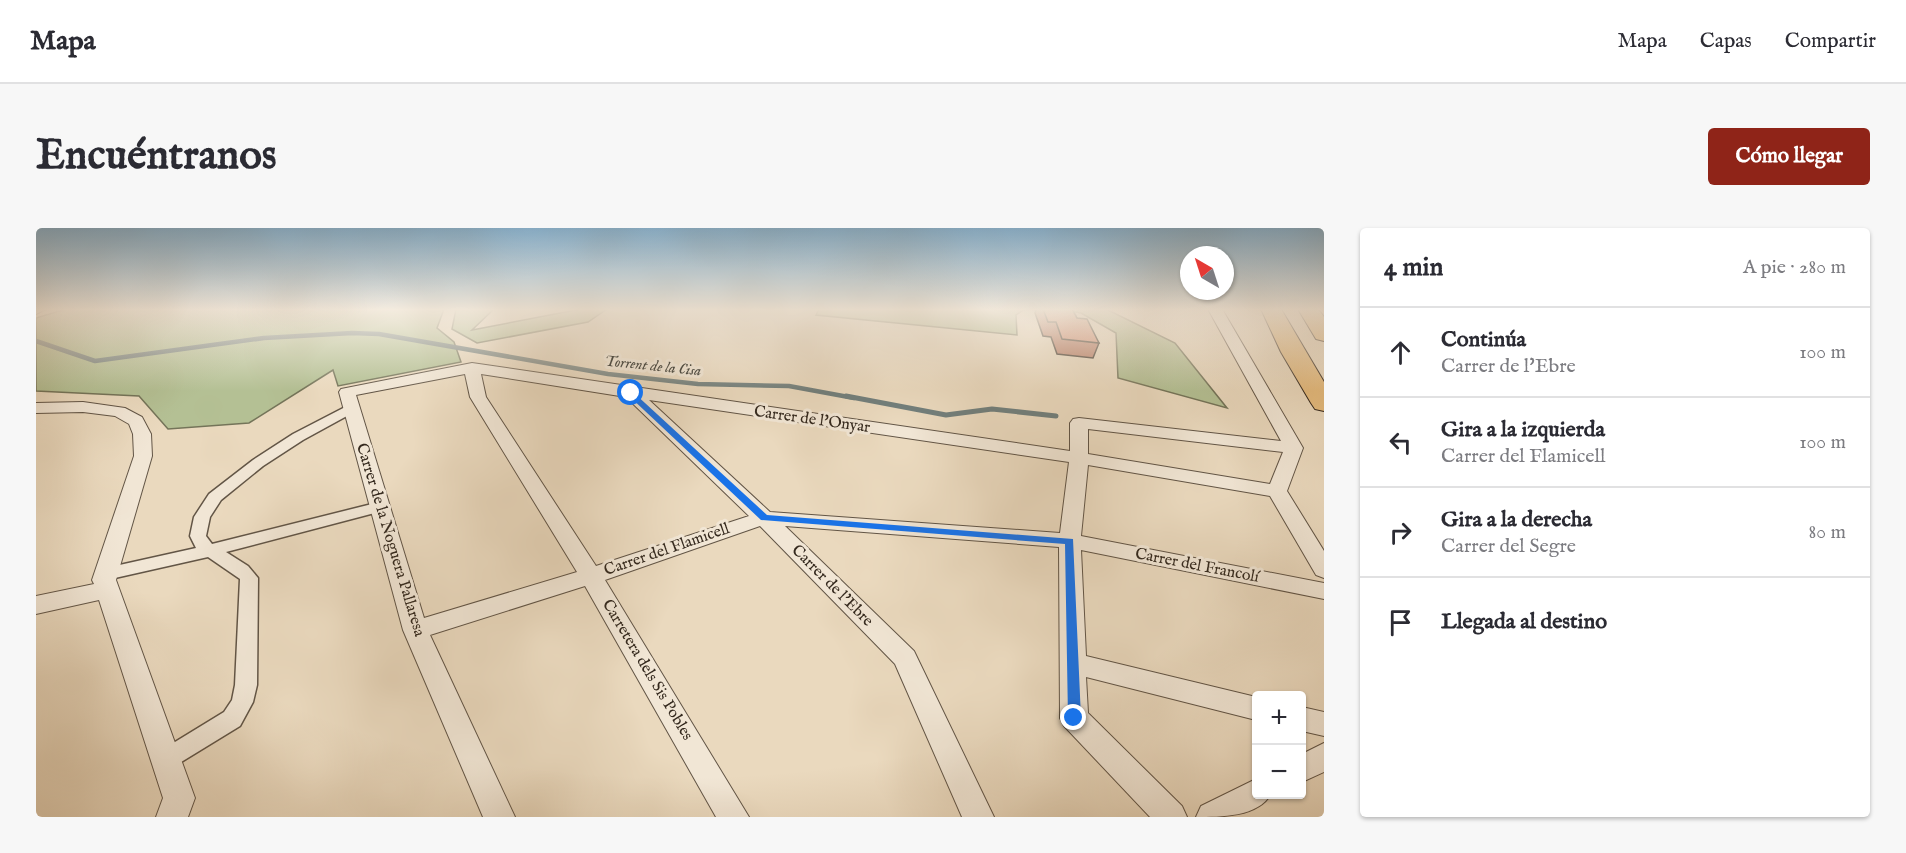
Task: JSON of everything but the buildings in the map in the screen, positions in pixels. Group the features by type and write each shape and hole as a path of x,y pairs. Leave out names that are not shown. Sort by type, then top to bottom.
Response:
{"highway":[{"path":"1285,336 1324,403"}],"street":[{"path":"1231,336 1294,448"},
{"name":"Carrer de l'Onyar","path":"349,400 472,368 1079,458 1277,491"},
{"name":"Carretera dels Sis Pobles","path":"472,368 478,397 591,576 734,817"},
{"name":"Carrer de l'Ebre","path":"631,393 764,518 905,658 978,817"},
{"path":"165,760 232,719 242,702 246,685 249,578 242,570 204,547 198,536 202,517 215,497 258,463 349,400"},
{"name":"Carrer de la Noguera Pallaresa","path":"349,400 415,630 499,817"},
{"path":"36,408 83,407 118,412 136,421 142,434 143,456 107,582 179,798 172,817"},
{"path":"1172,817 1074,718 1070,541 1079,458 1079,423 1294,448"},
{"path":"1294,448 1277,491 1324,570"},
{"path":"36,605 209,551 380,507"},
{"name":"Carrer del Flamicell","path":"415,630 591,576 764,518 1070,541"},
{"name":"Carrer del Francolí","path":"1070,541 1324,591"},
{"path":"1071,663 1252,707"},
{"path":"1306,720 1324,724"},
{"path":"1306,767 1324,756"},
{"path":"1212,817 1252,796"}],"green space":[{"path":"36,336 447,336 454,342 461,362 338,386 333,370 249,423 168,429 139,396 36,391"},
{"path":"465,336 511,336 477,343"},
{"path":"1116,336 1162,336 1175,343 1227,408 1118,378"}],"waterway":[{"name":"Torrent de la Cisa","path":"36,341 95,361 264,338 291,336"},
{"name":"Torrent de la Cisa","path":"393,336 608,374 698,384 789,386 854,398"},
{"name":"Torrent de la Cisa","path":"846,396 946,415 992,409 1056,416"}],"route":[{"path":"631,393 764,518 1070,541 1074,718"}]}
